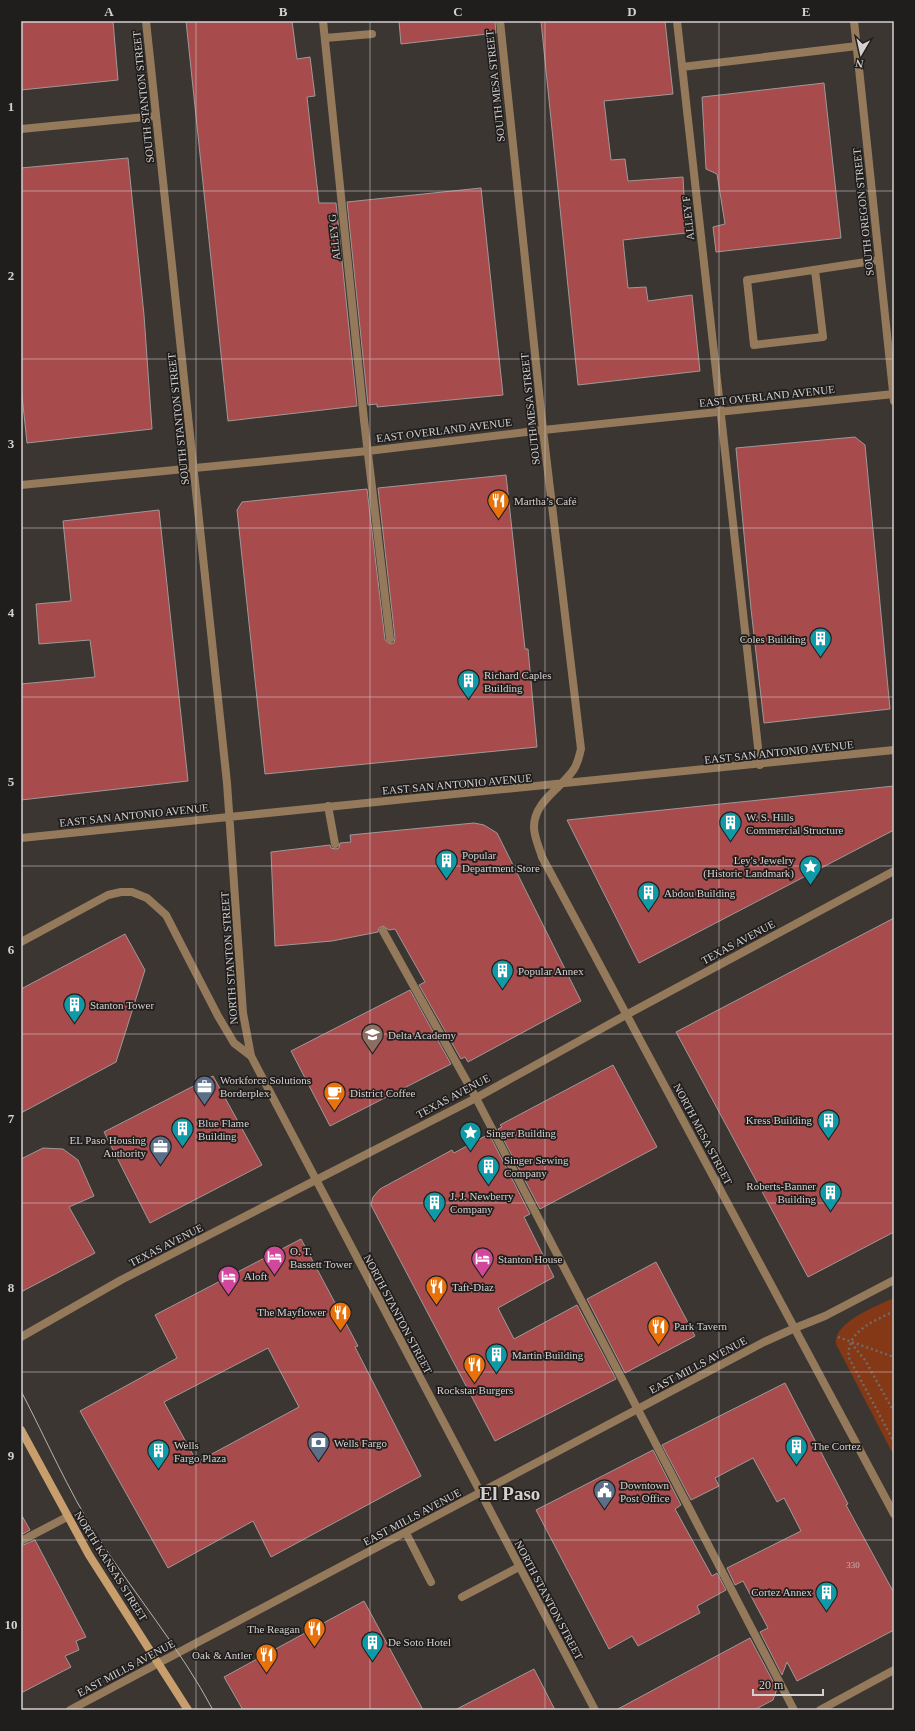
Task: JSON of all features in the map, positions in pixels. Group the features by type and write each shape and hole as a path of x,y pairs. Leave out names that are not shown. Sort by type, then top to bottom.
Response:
{"main road":[{"name":"NORTH KANSAS STREET","path":"21,1430 89,1556 188,1710"}],"street":[{"name":"SOUTH STANTON STREET","path":"146,21 230,815"},
{"name":"ALLEY G","path":"323,21 368,450 390,639"},
{"name":"SOUTH MESA STREET","path":"500,21 543,430 581,749 579,760 574,769 568,778 558,786"},
{"name":"ALLEY F","path":"677,21 722,412 760,765"},
{"name":"SOUTH OREGON STREET","path":"854,21 894,396"},
{"path":"325,38 372,34"},
{"path":"682,67 857,46"},
{"path":"21,129 156,116"},
{"path":"815,270 823,337 754,345 747,280 879,260"},
{"name":"EAST OVERLAND AVENUE","path":"21,486 368,450 543,430 894,396"},
{"name":"EAST SAN ANTONIO AVENUE","path":"21,838 230,815 558,786 894,750"},
{"name":"NORTH MESA STREET","path":"558,786 547,798 538,812 534,825 540,851 626,1015 894,1514"},
{"path":"328,806 335,844"},
{"name":"NORTH STANTON STREET","path":"230,815 243,1013 251,1056 595,1710"},
{"name":"TEXAS AVENUE","path":"21,1337 120,1280 476,1098 626,1015 894,871"},
{"path":"21,942 108,895 121,892 132,892 147,898 166,915 218,1016 234,1043 251,1056"},
{"path":"383,931 476,1098 794,1710"},
{"name":"EAST MILLS AVENUE","path":"70,1710 764,1342 825,1316 894,1280"},
{"path":"21,1541 67,1517"},
{"path":"406,1533 431,1582"},
{"path":"462,1597 519,1567"},
{"path":"820,1710 894,1670"}],"path":[{"path":"894,1311 863,1328 854,1336 848,1351 849,1358 894,1442"},
{"path":"838,1337 851,1343 894,1357"},
{"path":"851,1343 865,1360 894,1412"}],"shaded area":[{"path":"894,1298 894,1456 836,1344 837,1336 841,1329 849,1322 867,1310"}],"building":[{"path":"21,21 113,21 118,80 21,90"},
{"path":"186,21 292,21 297,59 310,57 315,96 307,97 319,203 336,203 357,406 228,421"},
{"path":"399,21 495,21 496,33 401,44"},
{"path":"541,21 665,21 673,94 604,101 611,160 625,159 628,181 683,177 686,233 623,240 628,288 646,287 648,301 692,295 700,371 578,385"},
{"path":"824,83 841,238 716,252 713,227 725,224 717,174 706,169 702,97"},
{"path":"128,158 144,315 152,429 27,443 21,386 21,168"},
{"path":"481,188 503,395 377,407 377,404 368,405 347,202"},
{"path":"855,437 865,445 890,709 764,723 751,609 736,448"},
{"path":"506,475 525,649 528,649 537,747 265,774 237,510 242,502 367,489 385,640 390,644 394,643 395,638 378,488"},
{"path":"159,510 188,781 21,800 21,684 95,677 90,640 39,644 36,604 71,601 63,521"},
{"path":"894,786 894,830 639,963 567,820"},
{"path":"474,823 484,825 497,833 581,1001 468,1062 465,1057 461,1059 419,985 425,982 395,929 389,930 383,926 379,928 378,932 332,941 275,946 271,852 330,845 331,848 336,849 339,848 340,843 351,842 350,835"},
{"path":"894,918 894,1232 808,1277 676,1032"},
{"name":"Stanton Tower","path":"125,934 145,970 116,1062 21,1113 21,989"},
{"path":"410,990 451,1064 330,1126 291,1051"},
{"path":"613,1065 657,1147 540,1209 498,1129 502,1127 500,1125"},
{"name":"Blue Flame Building","path":"213,1076 262,1165 150,1223 104,1132"},
{"path":"489,1134 530,1214 524,1217 554,1277 498,1308 514,1339 577,1305 616,1379 495,1441 371,1205 373,1197 380,1189 452,1150 454,1153"},
{"path":"43,1148 63,1149 78,1160 94,1196 69,1207 95,1253 21,1292 21,1159"},
{"path":"301,1239 358,1346 355,1347 421,1476 271,1557 253,1521 168,1568 80,1411 177,1358 155,1315","holes":["268,1348 299,1407 197,1462 164,1402"]},
{"path":"656,1262 695,1336 625,1373 587,1299"},
{"path":"785,1383 848,1504 846,1505 894,1593 894,1630 797,1681 787,1662 782,1675 760,1632 768,1628 743,1581 735,1585 727,1568 801,1531 784,1498 777,1502 753,1458 715,1478 719,1486 691,1500 662,1445"},
{"path":"653,1450 681,1505 675,1509 712,1576 717,1573 726,1590 697,1606 700,1613 638,1646 632,1636 609,1649 536,1510"},
{"path":"21,1514 30,1530 21,1535"},
{"path":"35,1540 86,1637 76,1641 79,1650 65,1656 71,1667 21,1693 21,1546"},
{"path":"364,1601 423,1710 243,1710 224,1677"},
{"path":"750,1638 777,1689 773,1700 754,1710 616,1710"},
{"path":"534,1669 555,1710 455,1710"}],"tram line":[{"path":"21,1391 86,1519 172,1643 213,1710"}],"place":[{"name":"Martha’s Café","path":"498,520"},
{"name":"Coles Building","path":"821,658"},
{"name":"Richard Caples Building","path":"469,700"},
{"name":"W. S. Hills Commercial Structure","path":"730,842"},
{"name":"Popular Department Store","path":"446,880"},
{"name":"Ley's Jewelry (Historic Landmark)","path":"810,886"},
{"name":"Abdou Building","path":"649,912"},
{"name":"Popular Annex","path":"503,990"},
{"name":"Stanton Tower","path":"74,1024"},
{"name":"Delta Academy","path":"372,1054"},
{"name":"Workforce Solutions Borderplex","path":"204,1106"},
{"name":"District Coffee","path":"335,1112"},
{"name":"Kress Building","path":"828,1140"},
{"name":"Blue Flame Building","path":"182,1148"},
{"name":"Singer Building","path":"471,1152"},
{"name":"EL Paso Housing Authority","path":"161,1166"},
{"name":"Singer Sewing Company","path":"489,1186"},
{"name":"Roberts-Banner Building","path":"831,1212"},
{"name":"J. J. Newberry Company","path":"435,1222"},
{"name":"O. T. Bassett Tower","path":"274,1276"},
{"name":"Stanton House","path":"483,1278"},
{"name":"Aloft","path":"228,1296"},
{"name":"Taft-Diaz","path":"437,1306"},
{"name":"The Mayflower","path":"341,1332"},
{"name":"Park Tavern","path":"659,1346"},
{"name":"Martin Building","path":"497,1374"},
{"name":"Rockstar Burgers","path":"475,1384"},
{"name":"Wells Fargo","path":"319,1462"},
{"name":"The Cortez","path":"797,1466"},
{"name":"Wells Fargo Plaza","path":"158,1470"},
{"name":"Downtown Post Office","path":"605,1510"},
{"name":"Cortez Annex","path":"827,1612"},
{"name":"The Reagan","path":"315,1648"},
{"name":"De Soto Hotel","path":"373,1662"},
{"name":"Oak & Antler","path":"267,1674"}],"district":[{"name":"El Paso","path":"510,1493"}]}
